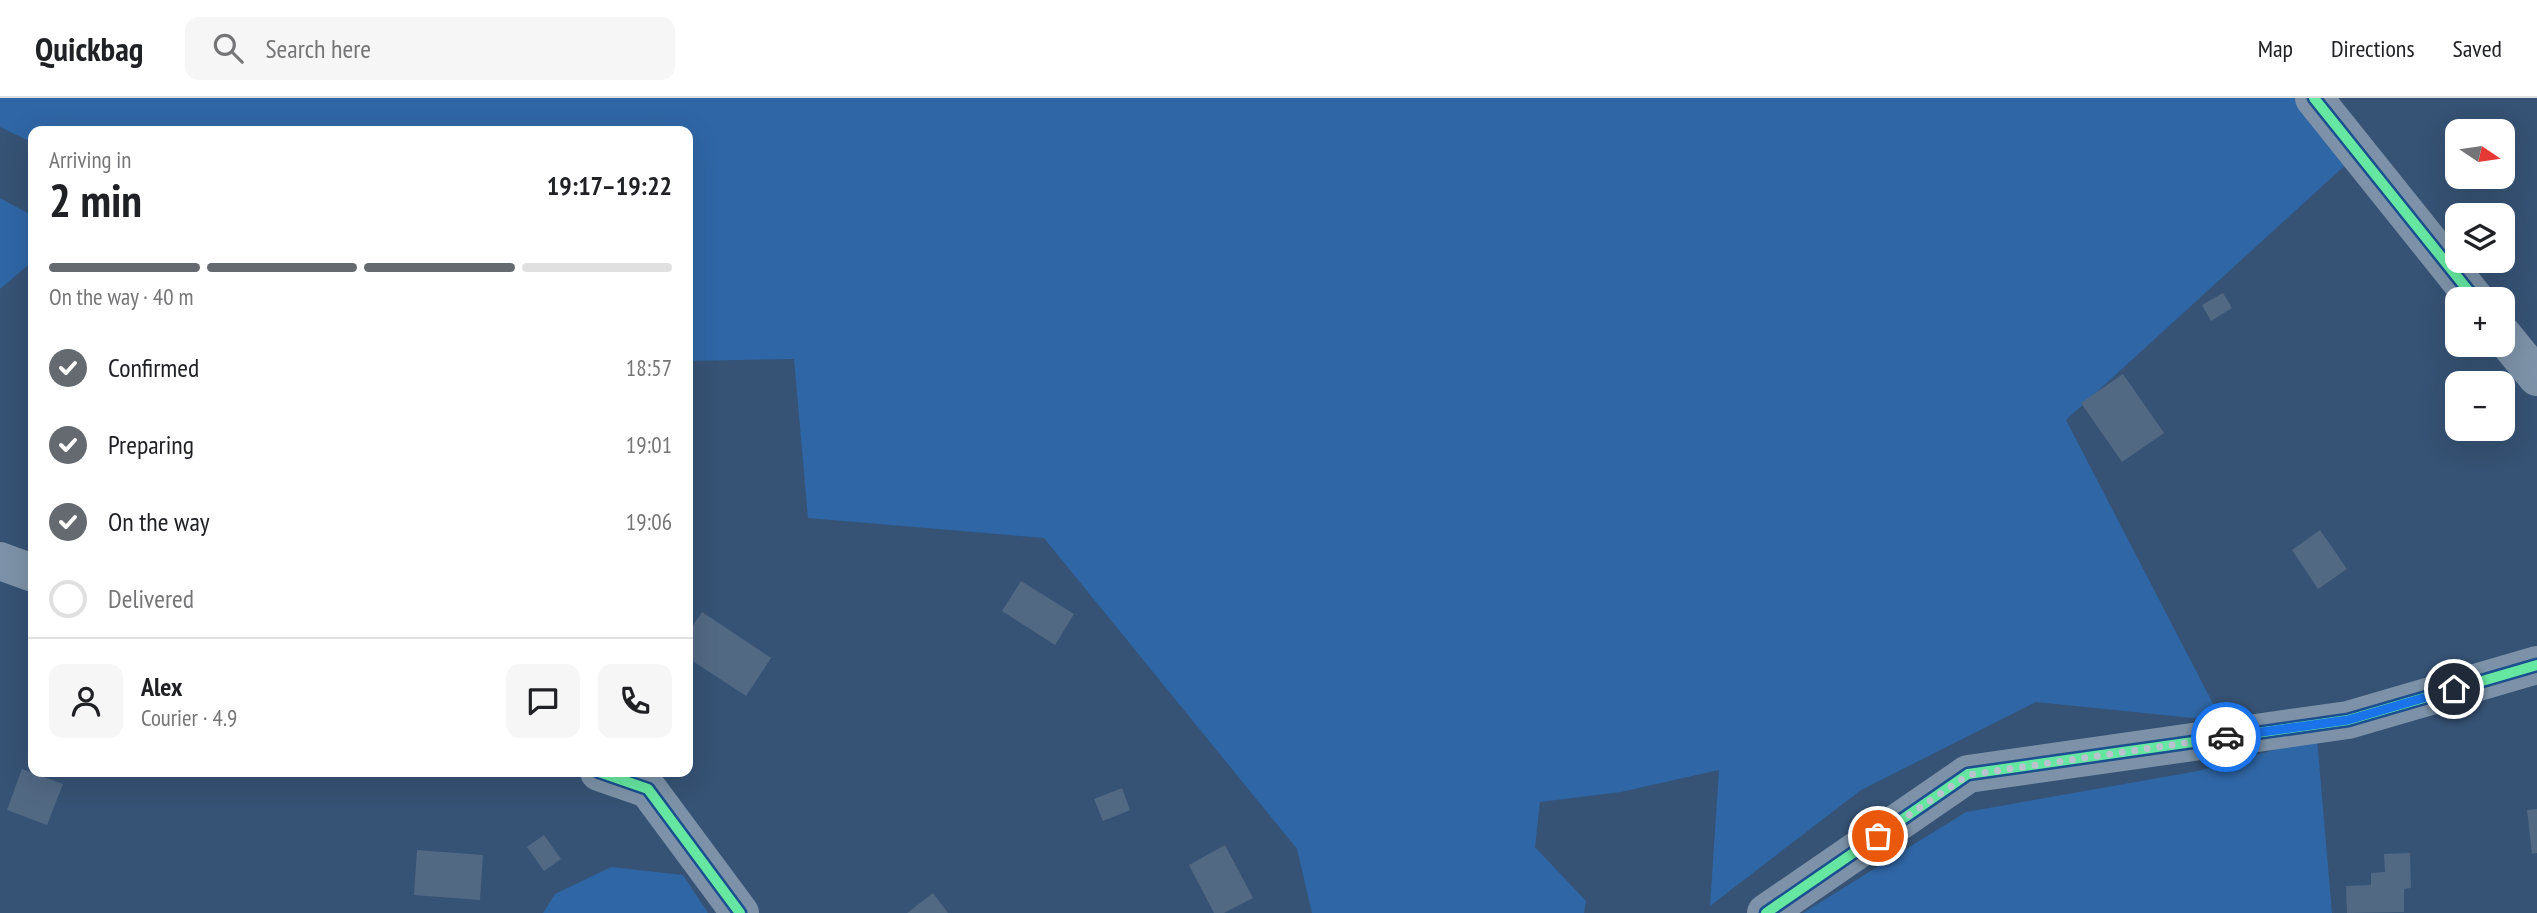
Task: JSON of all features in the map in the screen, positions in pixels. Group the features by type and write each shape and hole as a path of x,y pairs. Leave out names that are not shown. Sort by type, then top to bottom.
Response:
{"street":[{"path":"2314,98 2465,287"},
{"path":"2515,350 2537,377"},
{"path":"0,561 28,571"},
{"path":"1766,913 1968,775 2348,720 2537,665"},
{"path":"613,777 648,789 740,913"}],"shaded area":[{"path":"0,98 2295,98 2352,159 2066,420 2222,721 2036,702 1861,790 1710,906 1719,770 1621,792 1540,802 1535,847 1586,901 1584,913 1312,913 1297,849 1044,538 808,518 794,359 693,361 693,126 28,126 28,141 0,127"},
{"path":"0,198 28,213 28,265 0,289"},
{"path":"2317,738 2332,913 1803,913 1966,812 2198,771"},
{"path":"611,867 683,875 708,913 543,913 555,894"}],"building":[{"path":"2223,293 2232,308 2211,321 2202,305"},
{"path":"2123,374 2164,433 2122,462 2081,403"},
{"path":"2320,530 2347,569 2318,589 2292,550"},
{"path":"1021,581 1074,614 1055,645 1002,611"},
{"path":"702,612 771,658 746,696 693,661 693,626"},
{"path":"22,769 28,771 28,777 44,777 63,784 47,825 7,810"},
{"path":"1122,788 1130,810 1103,821 1094,799"},
{"path":"2537,809 2537,853 2532,854 2527,810"},
{"path":"544,835 561,859 544,871 527,847"},
{"path":"1225,845 1253,898 1224,913 1214,913 1189,865"},
{"path":"417,850 483,855 480,900 414,895"},
{"path":"2410,853 2411,888 2404,889 2404,912 2347,913 2346,886 2371,885 2371,873 2385,872 2384,854"},
{"path":"933,893 948,913 907,913"}],"cycle path":[{"path":"2314,98 2465,287"},
{"path":"1766,913 1968,774 2348,720 2537,665"},
{"path":"613,777 648,789 740,913"}],"way so far":[{"path":"1878,836 1968,775 2226,737"}],"route":[{"path":"2226,737 2348,720 2454,689"}]}
